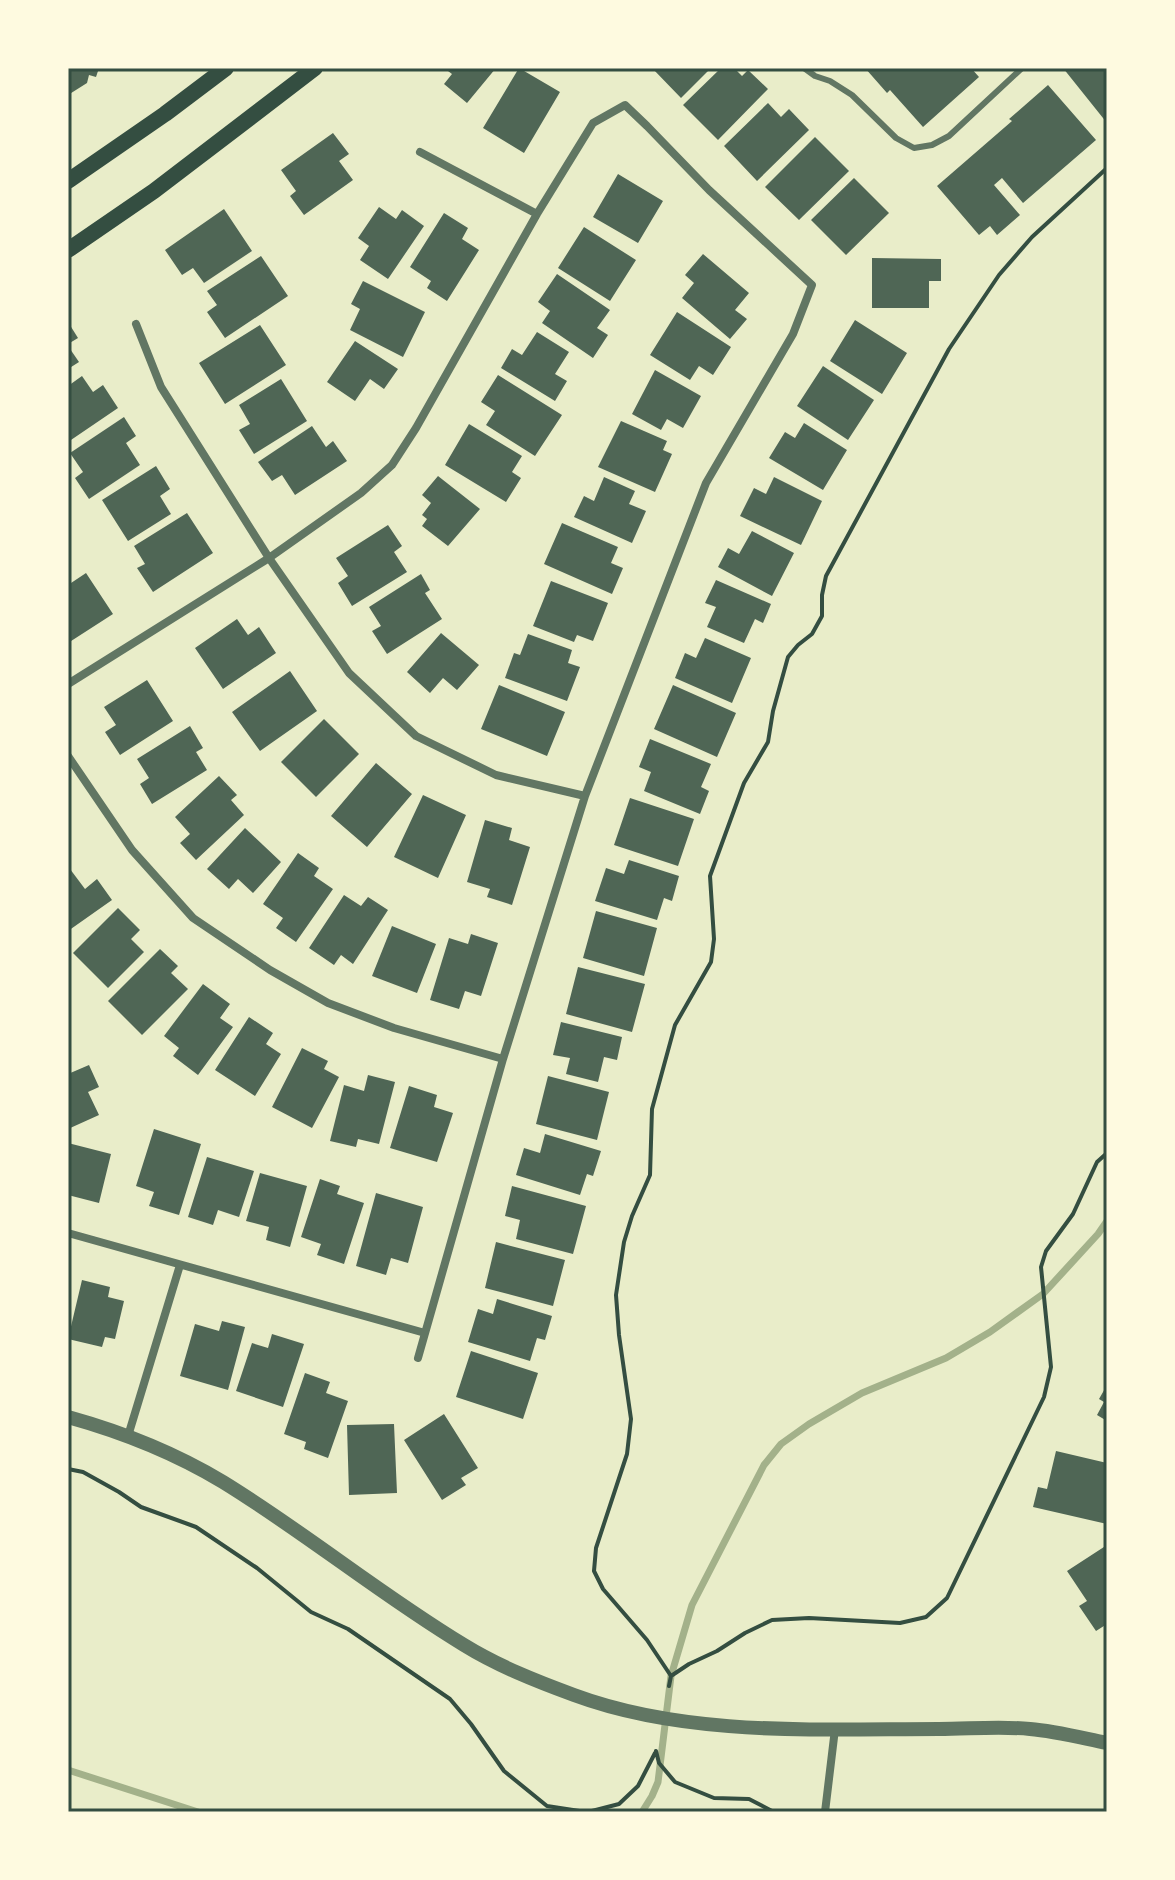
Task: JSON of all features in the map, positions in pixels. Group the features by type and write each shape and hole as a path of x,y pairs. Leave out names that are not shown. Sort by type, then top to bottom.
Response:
{"main road":[{"path":"68,181 226,68"},
{"path":"68,250 154,191 315,68"}],"street":[{"path":"68,684 269,558 361,493 392,465 593,123 625,105 720,200 812,285 793,334 706,483 585,796 503,1059 418,1358"},
{"path":"420,152 537,214"},
{"path":"136,324 161,387 269,558 349,673 416,736 496,775 585,796"},
{"path":"68,756 132,850 193,918 270,970 328,1003 394,1028 503,1059"},
{"path":"68,1233 425,1333"},
{"path":"128,1436 180,1265"},
{"path":"68,1417 128,1436 180,1458 224,1482 466,1647 523,1675 577,1696 637,1714 733,1727 1029,1729 1107,1743"},
{"path":"825,1812 835,1729"}],"lane":[{"path":"804,68 852,95 896,138 914,148 932,145 949,136 1022,68"}],"path":[{"path":"669,1686 671,1676 647,1640 603,1589 594,1571 596,1548 627,1454 631,1419 616,1295 624,1242 650,1175 652,1109 675,1025 711,962 714,939 710,876 744,783 768,742 788,657 812,634 822,616 826,576 949,349 1007,265 1032,237 1107,168"},
{"path":"671,1676 772,1620 809,1618 900,1623 926,1617 947,1598 1044,1397 1051,1367 1041,1267 1046,1251 1073,1214 1097,1162 1107,1153"},
{"path":"68,1469 83,1472 141,1507 196,1527 257,1568 311,1612 348,1629 450,1699 504,1771 547,1806 587,1812 619,1804 638,1786 656,1751 659,1763 675,1782 714,1798 749,1799 779,1812"}],"building":[{"path":"68,68 99,68 96,77 89,75 87,83 68,95"},
{"path":"444,68 496,68 467,103 444,84 452,74"},
{"path":"519,68 560,92 524,153 483,128"},
{"path":"652,68 711,68 681,98"},
{"path":"721,68 734,68 742,76 748,70 768,89 718,140 683,105"},
{"path":"865,68 971,68 979,77 923,127 890,90 887,93"},
{"path":"1063,68 1107,68 1107,123"},
{"path":"1048,85 1096,140 1023,203 1002,178 994,185 1020,215 997,235 990,226 979,235 937,186"},
{"path":"768,103 781,117 789,109 809,130 757,181 724,146"},
{"path":"333,133 349,154 339,161 353,180 304,215 290,196 296,191 281,170"},
{"path":"815,137 849,171 799,220 765,187"},
{"path":"618,174 663,201 638,243 593,217"},
{"path":"854,178 889,213 846,255 811,220"},
{"path":"379,207 396,219 402,210 424,226 388,279 360,260 369,246 358,238"},
{"path":"224,209 252,251 204,283 193,268 182,275 165,250"},
{"path":"444,213 468,228 462,239 479,250 447,301 427,288 431,281 410,267"},
{"path":"584,227 636,260 610,301 558,268"},
{"path":"703,254 749,293 735,310 747,319 730,339 682,298 694,283 685,275"},
{"path":"261,256 288,296 225,338 207,312 217,305 207,291"},
{"path":"872,258 941,259 941,281 929,281 929,308 872,308"},
{"path":"557,274 610,310 597,328 608,335 593,358 542,323 550,311 538,302"},
{"path":"363,281 425,312 403,357 350,330 360,309 351,304"},
{"path":"677,312 731,347 713,375 699,366 690,380 650,355"},
{"path":"855,320 907,353 882,394 830,361"},
{"path":"68,322 78,338 68,344"},
{"path":"260,325 286,365 225,404 199,363"},
{"path":"537,332 569,352 555,374 567,381 555,401 501,368 512,349 522,355"},
{"path":"355,341 398,369 384,389 370,379 355,401 327,382"},
{"path":"68,346 79,362 68,369"},
{"path":"823,366 874,400 848,440 797,406"},
{"path":"655,370 701,396 683,428 667,419 661,430 632,414"},
{"path":"498,375 562,415 535,456 486,425 495,411 481,402"},
{"path":"82,376 93,392 103,385 118,408 68,442 68,386"},
{"path":"281,379 307,421 254,454 239,430 250,424 239,405"},
{"path":"124,417 136,436 126,443 140,465 89,499 75,478 83,472 70,453"},
{"path":"621,421 667,441 663,450 672,454 655,492 598,467"},
{"path":"804,423 847,450 823,490 769,458 785,432 795,438"},
{"path":"469,424 522,456 512,472 521,478 506,502 445,465"},
{"path":"312,426 326,447 333,441 347,461 295,495 282,475 272,481 258,462"},
{"path":"156,466 170,489 160,496 171,514 128,541 102,500"},
{"path":"438,476 480,509 448,546 422,526 427,519 422,515 431,503 422,495"},
{"path":"604,477 635,491 629,504 646,511 632,543 574,517 584,496 594,501"},
{"path":"774,477 822,501 801,545 740,516 754,488 766,494"},
{"path":"187,513 213,553 153,592 137,568 145,564 134,546"},
{"path":"562,523 618,547 611,563 623,568 612,594 544,564"},
{"path":"388,525 402,546 394,552 407,572 352,606 338,583 348,576 336,558"},
{"path":"752,531 794,553 772,596 718,567 728,548 739,554"},
{"path":"86,573 113,614 68,643 68,585"},
{"path":"421,574 430,590 425,593 442,619 387,654 372,631 381,626 369,607"},
{"path":"716,580 771,604 763,623 755,619 744,643 707,627 716,607 705,603"},
{"path":"551,581 608,603 593,641 577,635 574,642 533,626"},
{"path":"237,619 248,635 259,627 276,653 223,689 195,648"},
{"path":"441,633 479,665 457,690 443,678 430,693 407,672"},
{"path":"528,634 572,650 568,663 580,667 567,701 505,678 514,653 520,655"},
{"path":"705,638 751,658 732,703 675,678 685,653 696,658"},
{"path":"290,671 317,711 260,751 232,712"},
{"path":"147,680 173,721 120,755 105,732 116,725 104,707"},
{"path":"499,685 565,712 547,756 481,729"},
{"path":"673,685 736,713 717,757 654,729"},
{"path":"324,719 359,754 316,797 281,762"},
{"path":"190,726 203,748 196,752 207,770 152,804 140,784 149,778 137,759"},
{"path":"650,739 711,764 701,787 709,791 700,814 644,791 651,772 639,767"},
{"path":"376,763 412,794 367,847 331,816"},
{"path":"219,776 237,795 231,800 244,815 196,860 180,843 190,834 175,817"},
{"path":"423,795 466,815 438,878 394,857"},
{"path":"630,798 694,819 678,866 614,845"},
{"path":"485,820 512,828 509,840 530,847 512,905 487,897 490,889 467,882"},
{"path":"245,828 281,862 253,893 238,879 229,889 207,869"},
{"path":"298,853 319,868 314,876 333,889 296,942 276,928 283,918 263,904"},
{"path":"629,860 679,876 672,901 664,898 657,920 595,901 606,868 624,874"},
{"path":"70,869 85,889 97,879 112,900 68,931 68,871"},
{"path":"344,895 361,906 368,897 388,910 353,964 341,955 334,965 309,948"},
{"path":"118,908 140,930 131,939 144,952 108,988 73,953"},
{"path":"596,911 657,928 644,976 583,958"},
{"path":"392,926 436,944 417,993 372,976"},
{"path":"471,934 498,943 481,996 465,991 459,1009 430,1000 449,938 468,944"},
{"path":"160,949 178,966 171,973 188,989 142,1035 108,1001"},
{"path":"578,967 645,984 632,1032 566,1014"},
{"path":"203,984 230,1004 220,1018 233,1027 198,1075 173,1056 179,1048 164,1036"},
{"path":"249,1017 273,1033 266,1044 281,1054 255,1096 215,1070"},
{"path":"561,1022 622,1037 617,1060 604,1057 598,1082 566,1074 570,1058 553,1055"},
{"path":"302,1048 328,1061 324,1069 339,1077 312,1128 272,1107"},
{"path":"89,1065 99,1087 88,1092 99,1115 68,1129 68,1074"},
{"path":"368,1075 395,1082 379,1144 358,1139 356,1147 330,1141 344,1085 364,1091"},
{"path":"548,1076 609,1092 597,1140 536,1124"},
{"path":"409,1086 437,1095 434,1107 453,1113 437,1162 390,1148"},
{"path":"154,1129 201,1144 179,1215 149,1206 154,1192 136,1186"},
{"path":"545,1134 601,1151 593,1176 587,1174 580,1195 516,1175 524,1148 540,1153"},
{"path":"68,1143 111,1154 99,1203 68,1195"},
{"path":"207,1157 254,1171 239,1217 218,1210 213,1225 188,1217"},
{"path":"260,1173 307,1186 290,1247 266,1240 269,1227 246,1221"},
{"path":"320,1179 340,1186 337,1194 364,1203 344,1264 317,1255 321,1244 301,1237"},
{"path":"512,1186 586,1206 573,1254 516,1239 520,1220 505,1216"},
{"path":"376,1193 423,1207 408,1263 391,1258 386,1275 356,1266"},
{"path":"496,1242 565,1260 553,1306 485,1288"},
{"path":"82,1280 110,1287 108,1297 124,1301 115,1339 105,1337 102,1347 68,1339"},
{"path":"497,1299 552,1316 545,1340 537,1338 530,1361 468,1342 478,1309 493,1314"},
{"path":"222,1321 245,1327 228,1390 180,1376 195,1324 219,1331"},
{"path":"272,1334 304,1344 283,1407 236,1391 252,1343 268,1348"},
{"path":"471,1351 538,1373 523,1419 456,1397"},
{"path":"305,1373 330,1382 326,1393 348,1401 328,1458 304,1449 306,1442 284,1434"},
{"path":"1107,1385 1107,1421 1097,1415 1104,1402 1099,1399"},
{"path":"444,1414 478,1468 461,1478 466,1485 442,1500 404,1440"},
{"path":"394,1424 397,1493 349,1495 347,1425"},
{"path":"1056,1451 1107,1463 1107,1524 1033,1507 1038,1487 1047,1489"},
{"path":"1107,1545 1107,1624 1096,1631 1079,1606 1087,1601 1067,1571"}],"waterway":[{"path":"642,1812 658,1782 671,1676 692,1605 764,1465 781,1444 809,1424 862,1393 946,1358 990,1332 1043,1294 1107,1221"},
{"path":"68,1770 198,1812"}]}
